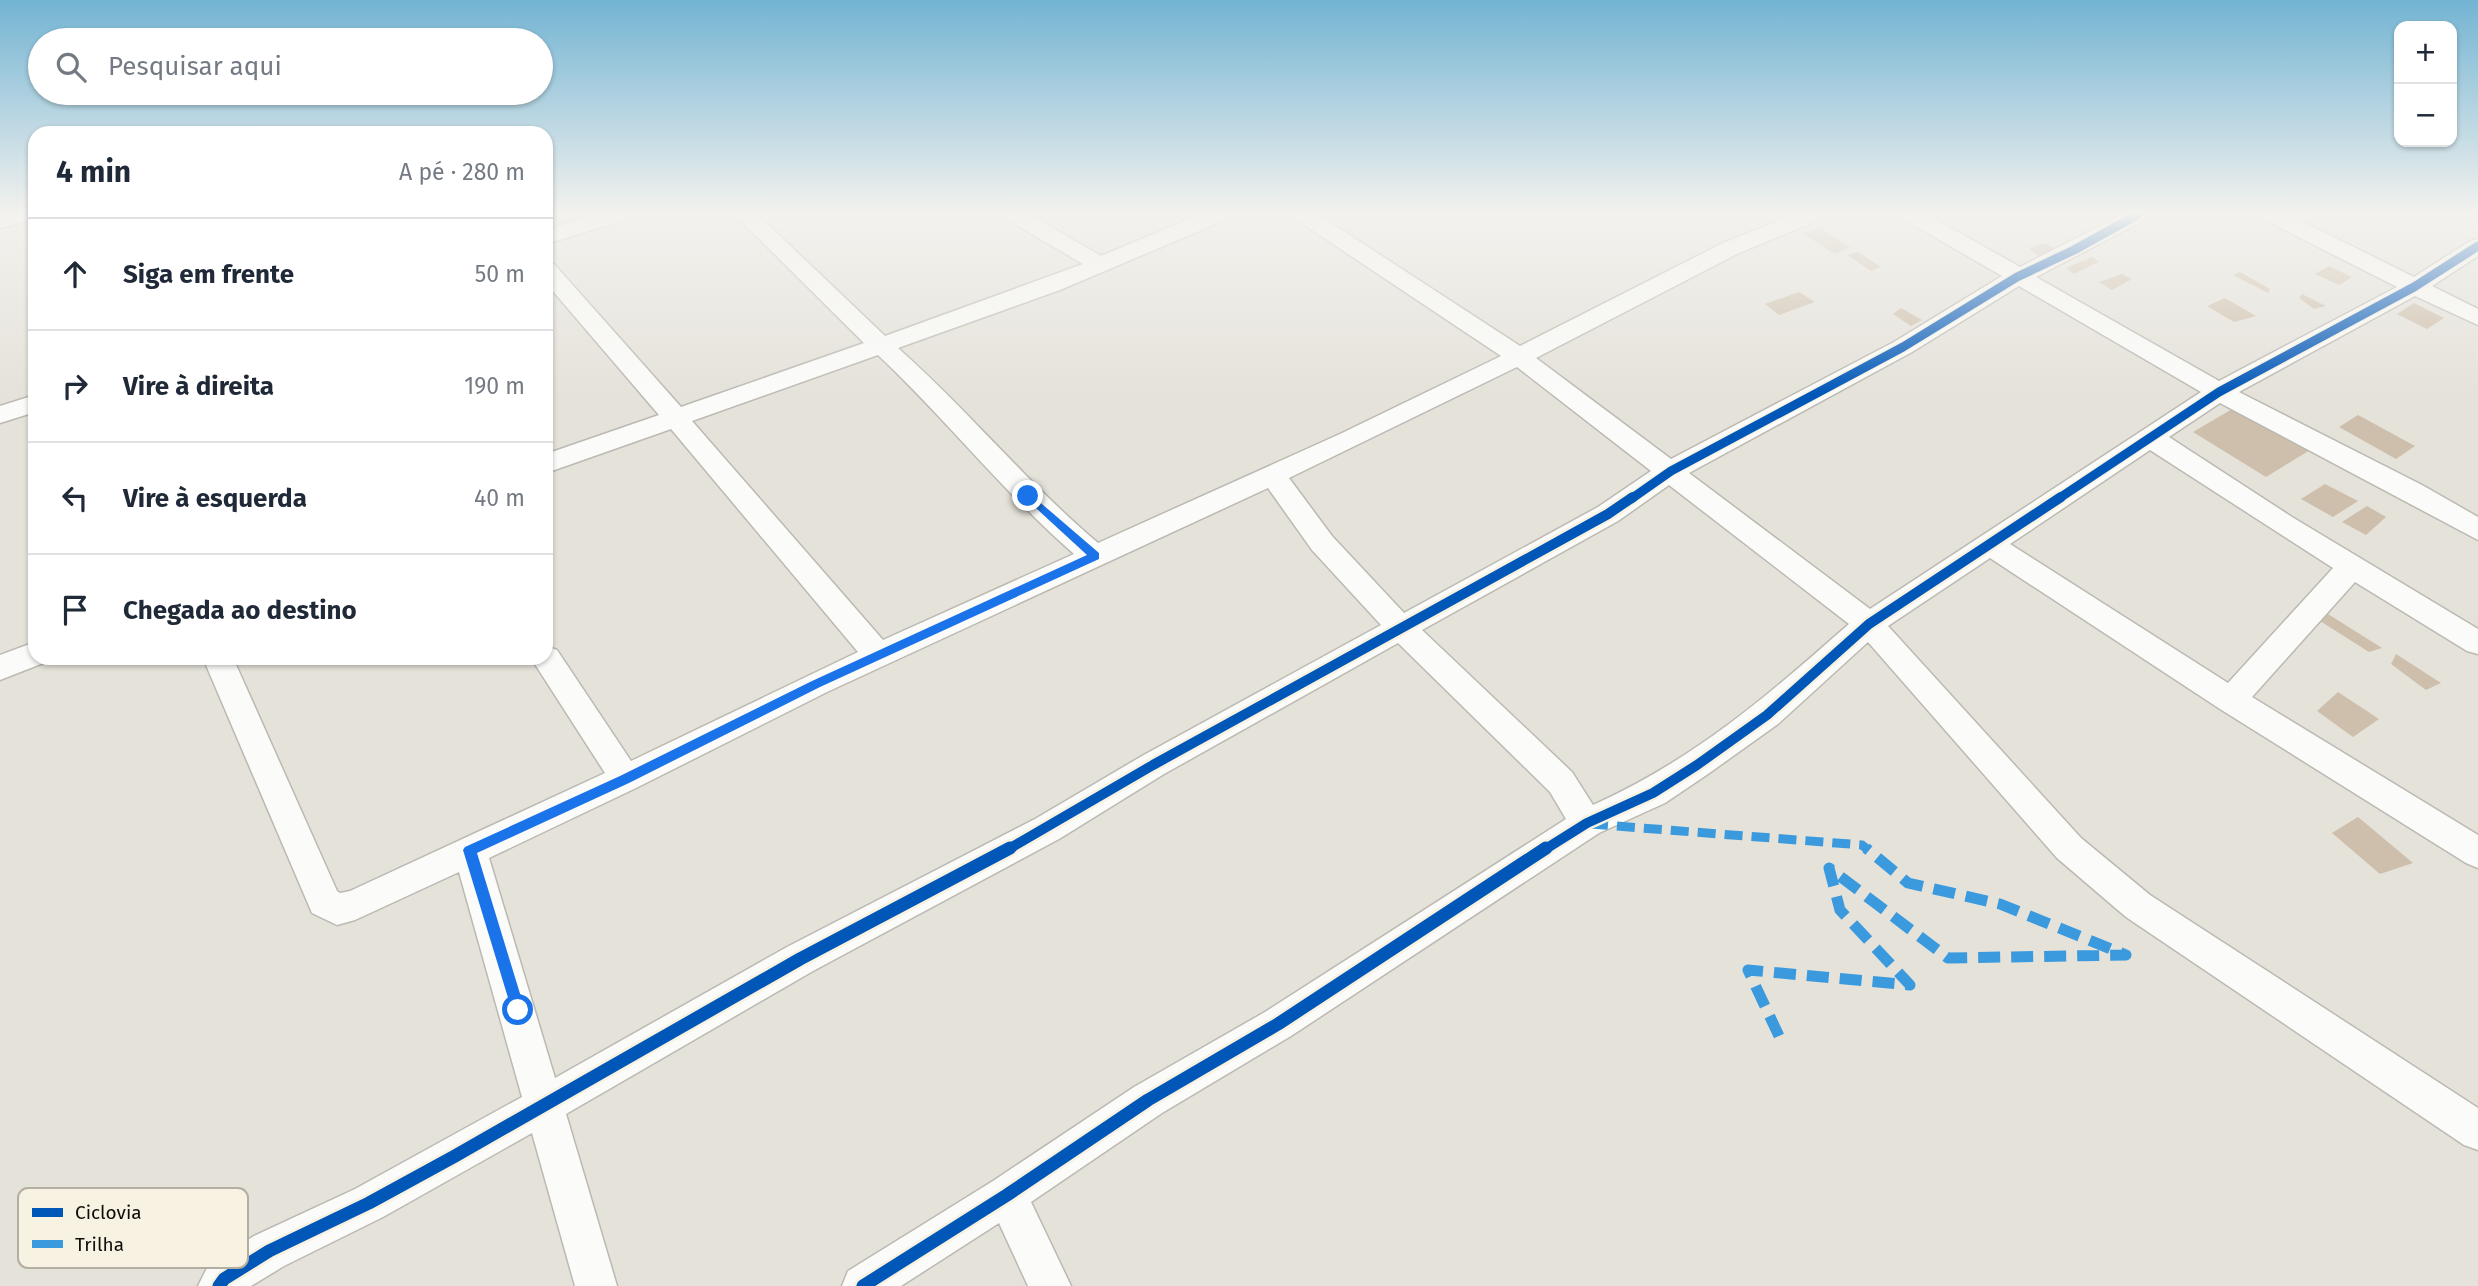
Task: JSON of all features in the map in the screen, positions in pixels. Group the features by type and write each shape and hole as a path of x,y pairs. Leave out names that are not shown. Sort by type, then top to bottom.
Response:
{"street":[{"path":"807,275 930,390 1048,516 1095,556"},
{"path":"553,462 1027,294 1073,275"},
{"path":"1396,275 1518,356 1869,624 2069,848 2138,906 2478,1131"},
{"path":"221,665 324,902 337,909 355,905 625,779 878,655 1349,440 1680,275"},
{"path":"2014,275 2219,392 2412,492 2478,530"},
{"path":"248,1264 269,1251 369,1203 800,959 1047,829 1153,765 1608,514 1671,471 1903,347 2021,275"},
{"path":"2391,275 2478,317"},
{"path":"863,1286 1007,1195 1148,1100 1278,1024 1431,921 1587,823 1653,793 1729,744 1767,715 1869,624 2219,392 2433,275"},
{"path":"553,277 878,655"},
{"path":"0,415 28,405"},
{"path":"2151,438 2478,643"},
{"path":"1272,474 1322,543 1402,629 1561,782 1587,823"},
{"path":"1991,545 2231,700 2478,853"},
{"path":"2231,700 2352,566"},
{"path":"0,668 28,657"},
{"path":"551,665 603,741 625,779"},
{"path":"470,850 596,1286"},
{"path":"1007,1195 1050,1286"},
{"path":"219,1286 224,1279 242,1268"}],"building":[{"path":"2119,275 2132,279 2112,290 2099,282"},
{"path":"2233,275 2245,275 2270,289 2268,293"},
{"path":"2317,275 2352,277 2339,285"},
{"path":"1799,292 1815,302 1779,315 1765,304"},
{"path":"2302,294 2326,306 2314,309 2299,298"},
{"path":"2225,298 2256,316 2234,322 2207,306"},
{"path":"2414,303 2444,318 2427,329 2397,314"},
{"path":"1901,308 1922,320 1911,326 1893,314"},
{"path":"2239,405 2315,447 2266,477 2193,432"},
{"path":"2358,415 2415,446 2396,459 2339,427"},
{"path":"2325,484 2358,501 2333,517 2301,499"},
{"path":"2367,506 2386,517 2366,535 2342,522"},
{"path":"2328,614 2382,648 2369,652 2320,621"},
{"path":"2396,654 2441,683 2426,690 2391,664"},
{"path":"2338,692 2379,719 2353,737 2317,711"},
{"path":"2358,817 2413,863 2380,874 2332,833"}],"marked path":[{"path":"1590,824 1862,845 1908,883 2000,904 2126,955 1948,958 1829,868 1840,910 1910,985 1748,970 1779,1036"}],"cycle path":[{"path":"248,1264 269,1251 369,1203 800,959 1047,829 1153,765 1608,514 1671,471 1903,347 2021,275"},
{"path":"863,1286 1007,1195 1148,1100 1278,1024 1587,823 1653,793 1697,765 1767,715 1869,624 2219,392 2433,275"},
{"path":"219,1286 224,1279 242,1268"}],"route":[{"path":"518,1010 470,850 625,779 816,684 1095,556 1028,496"}]}
